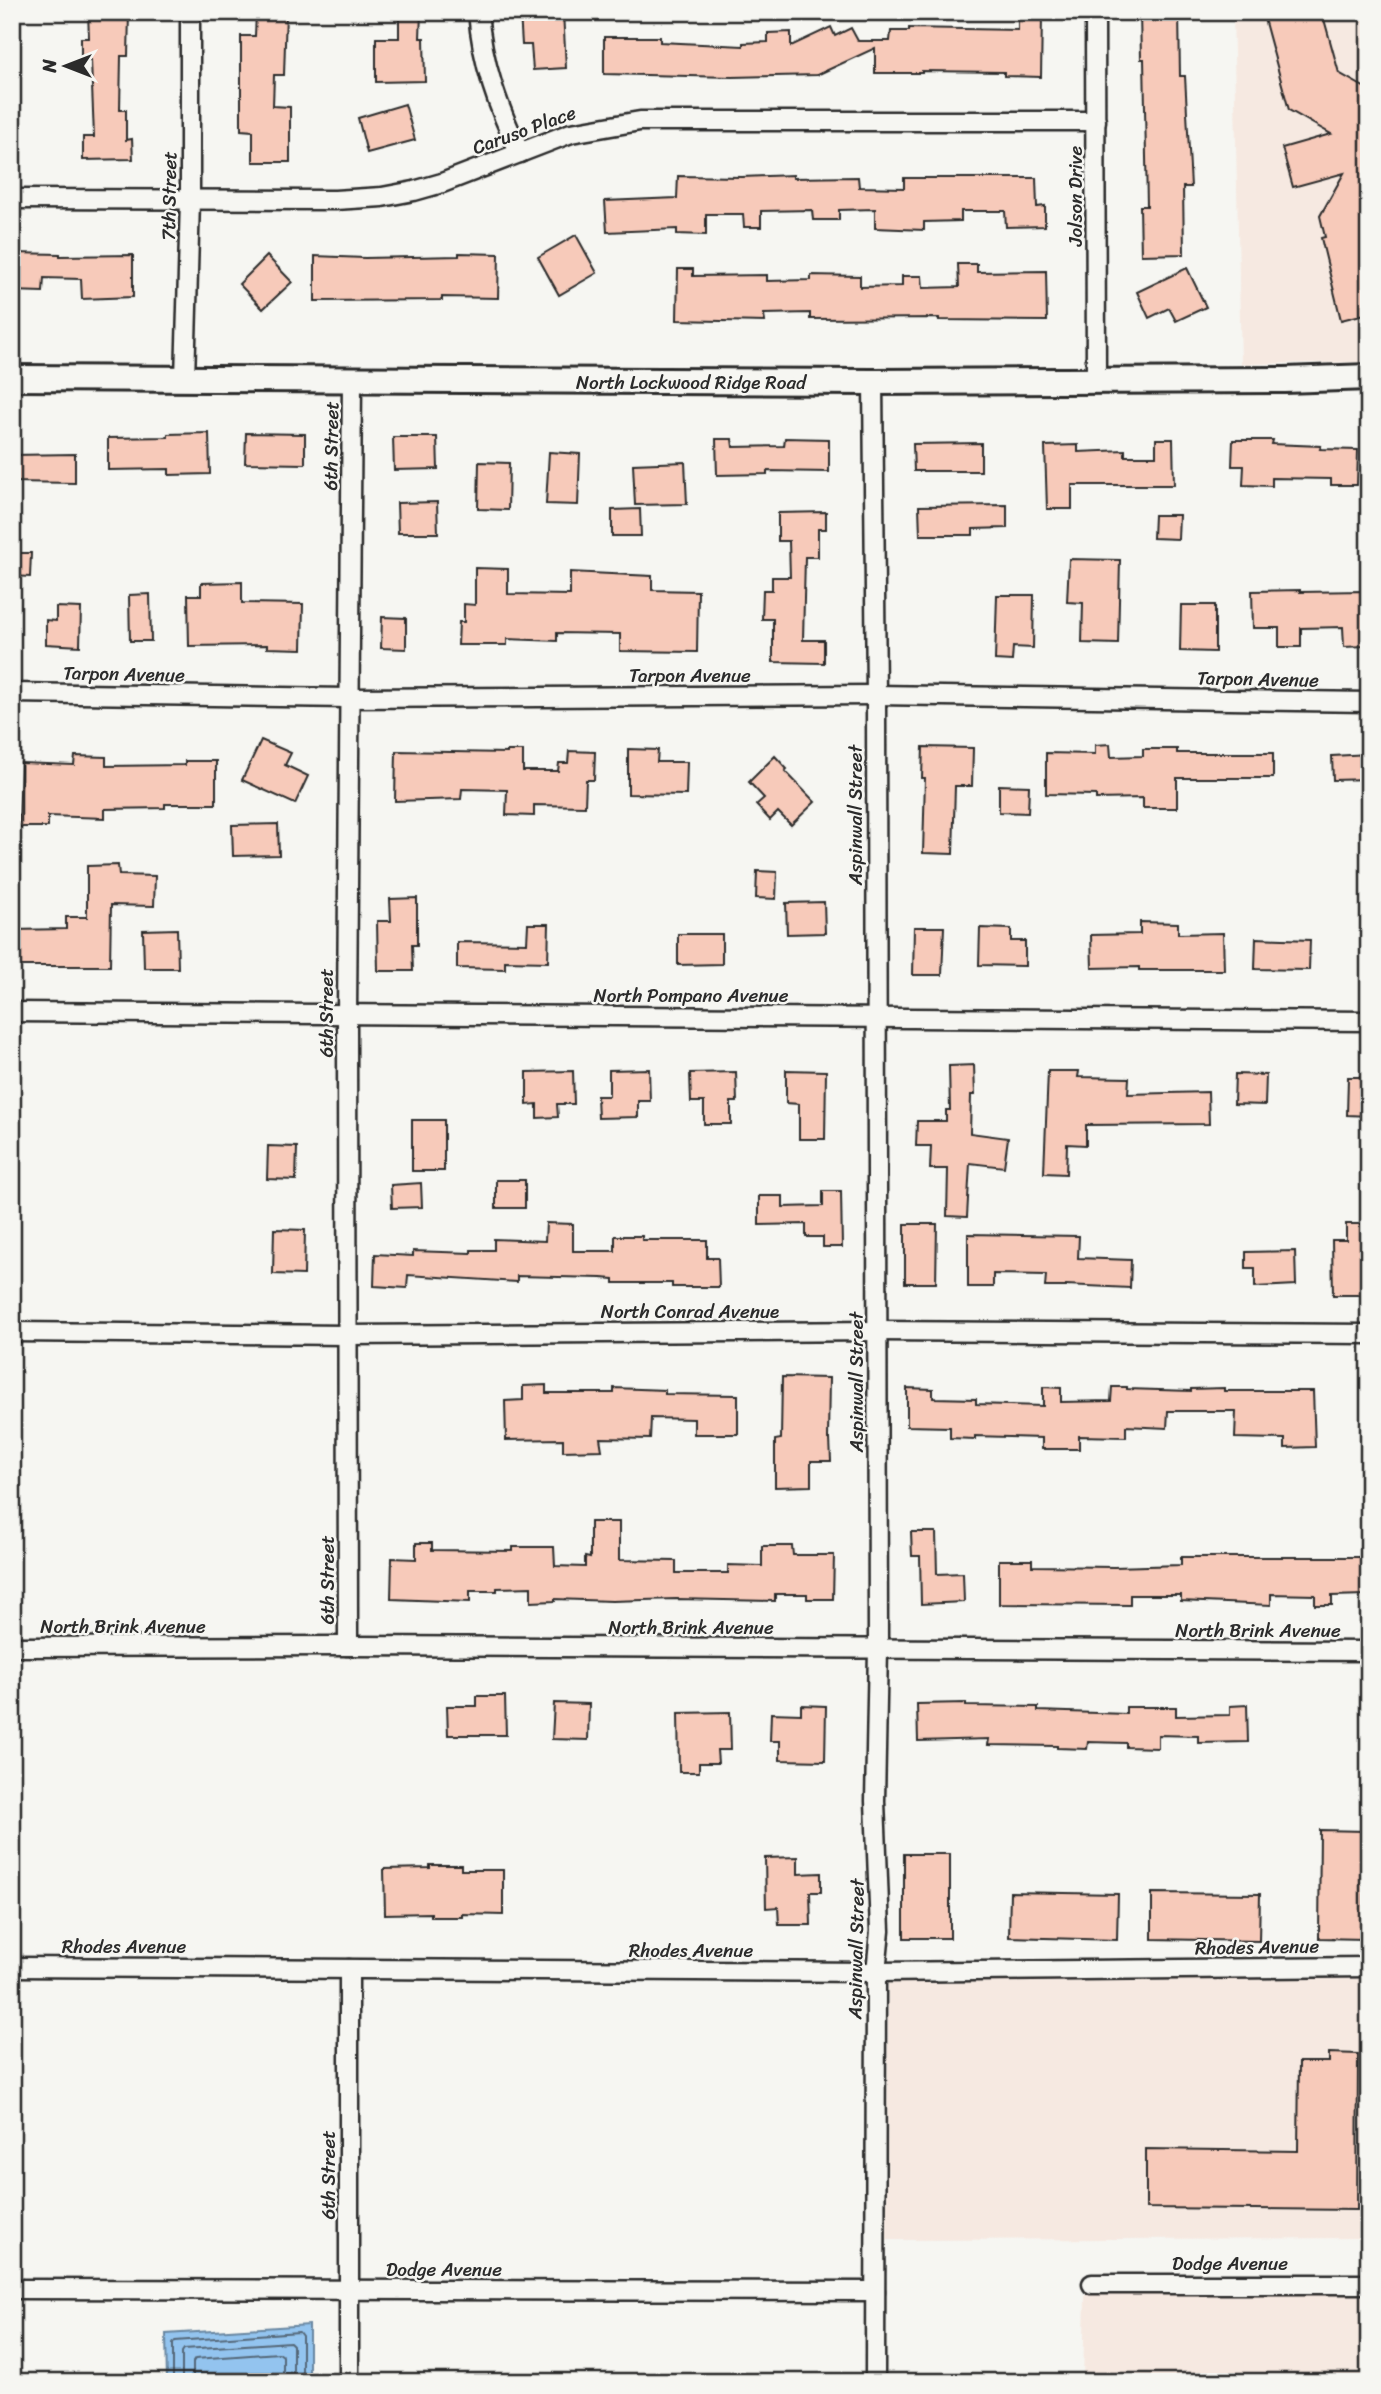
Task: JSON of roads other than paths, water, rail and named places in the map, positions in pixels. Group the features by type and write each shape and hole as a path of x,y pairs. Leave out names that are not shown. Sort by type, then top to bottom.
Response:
{"street":[{"name":"7th Street","path":"185,379 190,200 190,12"},
{"path":"478,12 480,34 492,85 502,115 520,153"},
{"name":"Jolson Drive","path":"1096,12 1096,380"},
{"name":"Caruso Place","path":"12,199 335,200 382,197 442,183 571,133 593,127 640,121 1096,121"},
{"name":"North Lockwood Ridge Road","path":"12,378 873,382 1286,380 1369,377"},
{"name":"6th Street","path":"348,1646 348,698 352,381"},
{"name":"Aspinwall Street","path":"873,382 877,1331 875,1801 880,1931 876,1972 875,2382"},
{"name":"Tarpon Avenue","path":"12,693 348,698 876,695 1369,702"},
{"name":"North Pompano Avenue","path":"12,1012 1369,1020"},
{"name":"North Conrad Avenue","path":"12,1332 347,1335 877,1331 1369,1335"},
{"name":"North Brink Avenue","path":"12,1647 1369,1651"},
{"name":"Rhodes Avenue","path":"12,1967 876,1972 1369,1967"},
{"name":"6th Street","path":"349,1969 349,2382"},
{"name":"Dodge Avenue","path":"1091,2284 1369,2284"},
{"name":"Dodge Avenue","path":"12,2289 876,2291"}],"water":[{"path":"309,2325 309,2382 167,2382 166,2334"}]}
